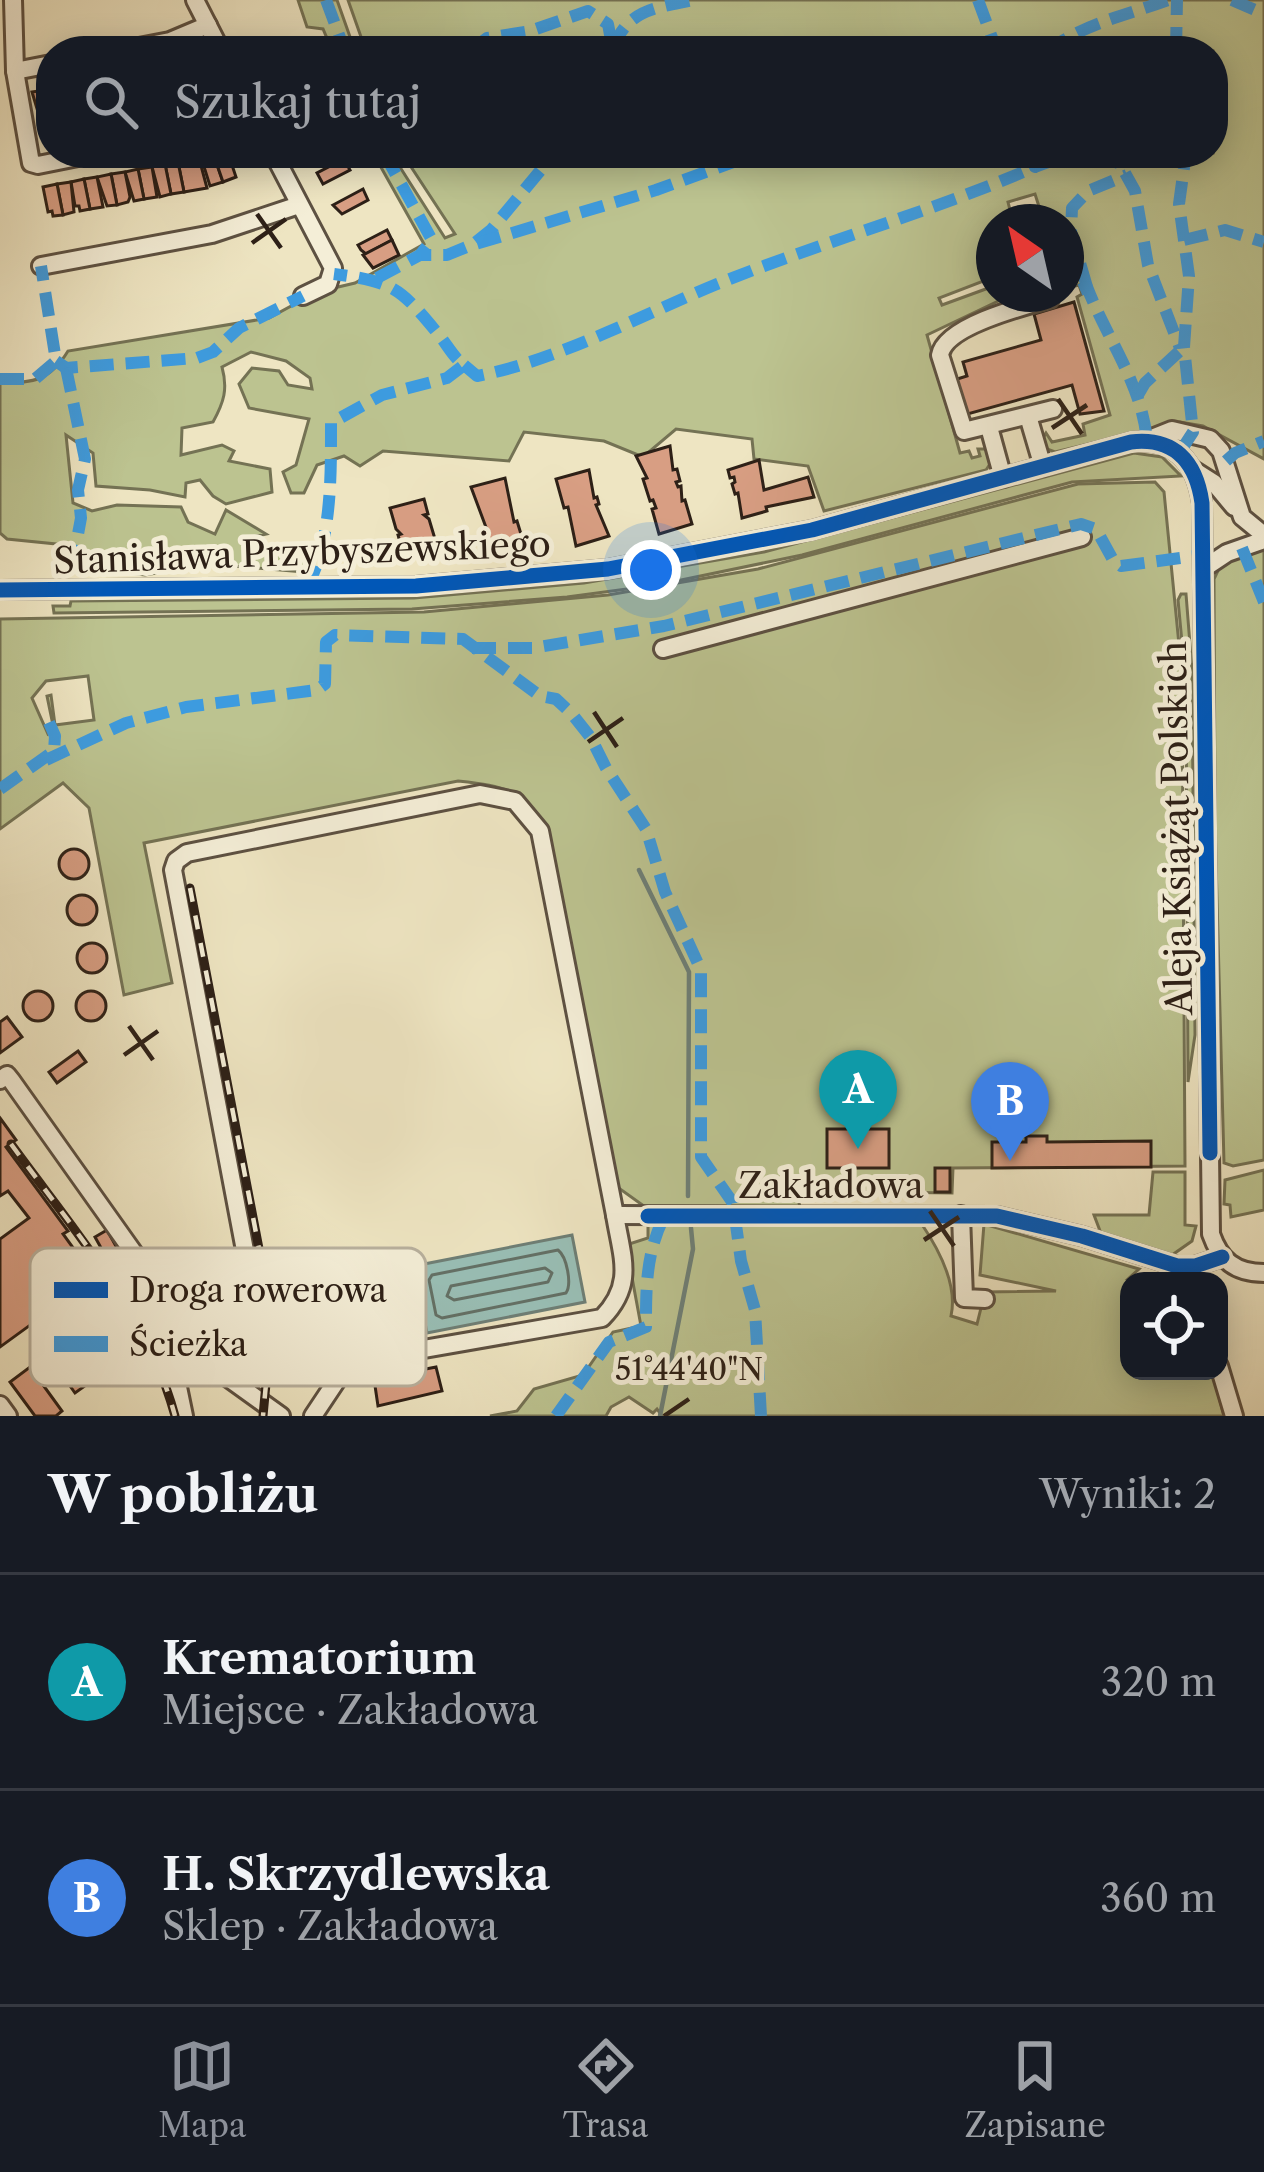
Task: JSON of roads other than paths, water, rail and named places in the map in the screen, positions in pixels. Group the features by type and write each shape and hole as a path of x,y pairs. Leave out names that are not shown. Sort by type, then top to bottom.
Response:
{"street":[{"path":"13,0 15,71 31,163 36,164"},
{"path":"195,0 214,36"},
{"path":"182,36 208,25"},
{"path":"15,71 36,67"},
{"path":"280,168 334,274 328,284 303,296"},
{"path":"40,266 212,234 299,205"},
{"path":"1006,312 941,345 961,428 969,432 1053,410"},
{"path":"1028,416 1042,466"},
{"path":"989,428 1003,478"},
{"name":"Stanisława Przybyszewskiego","path":"0,590 416,586 566,574 771,539 1147,441 1172,430 1210,439 1226,461 1242,517"},
{"path":"1147,441 1176,449 1264,537 1203,568"},
{"name":"Aleja Książąt Polskich","path":"1192,469 1202,502 1210,1221 1222,1257"},
{"path":"663,649 1082,537"},
{"path":"245,1248 173,870 176,860 188,853 480,794 515,801 540,831 624,1275 620,1299 602,1318 426,1348"},
{"path":"0,1080 8,1075 130,1248"},
{"name":"Zakładowa","path":"615,1215 997,1216 1177,1265 1195,1266 1222,1257 1242,1271 1264,1273"},
{"path":"962,1215 964,1298 985,1299"},
{"path":"1207,1272 1222,1257"},
{"path":"1223,1380 1234,1416"},
{"path":"178,1386 184,1416"},
{"path":"238,1386 280,1416"},
{"path":"313,1416 333,1386"},
{"path":"0,1405 8,1416"}],"water":[{"path":"572,1235 585,1302 427,1333 426,1264"}],"waterway":[{"path":"639,870 689,972 688,1196"},
{"path":"660,1416 693,1249 691,1228"}],"railway":[{"path":"190,888 259,1248"},
{"path":"11,1144 88,1248"},
{"path":"166,1386 175,1416"},
{"path":"263,1416 266,1386"}],"place":[{"name":"Krematorium","path":"858,1149"},
{"name":"H. Skrzydlewska","path":"1010,1161"}]}
